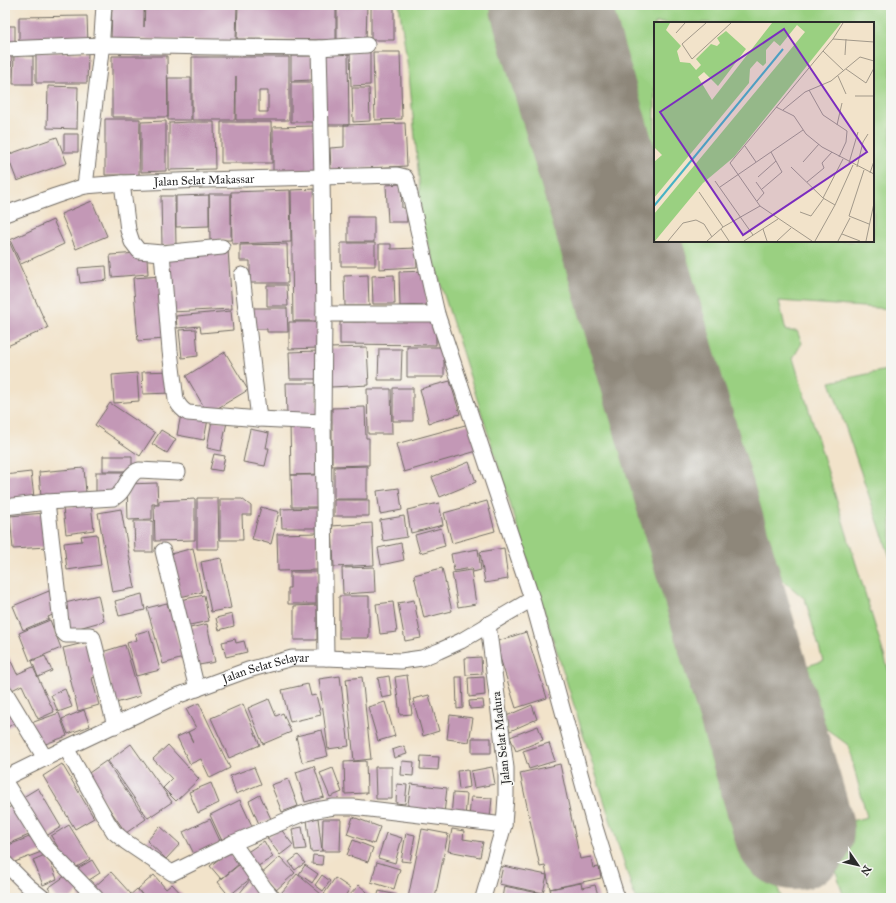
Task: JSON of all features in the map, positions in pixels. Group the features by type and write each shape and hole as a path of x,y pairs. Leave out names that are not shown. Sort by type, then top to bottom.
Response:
{"street":[{"path":"85,186 102,45 104,5"},
{"path":"5,49 102,45 319,48 367,45"},
{"path":"319,48 324,314 323,422 326,658"},
{"name":"Jalan Selat Makassar","path":"5,214 85,186 122,183 397,174 405,177 407,180 437,314"},
{"path":"122,183 128,230 132,242 139,251 162,253 222,247"},
{"path":"162,253 170,352 176,400 179,405 188,413 259,419 323,422"},
{"path":"242,275 259,419"},
{"path":"324,314 437,314 532,599 594,824 617,898"},
{"path":"5,507 47,502 114,498 120,493 132,474 139,470 178,472"},
{"path":"47,502 62,631 66,635 90,635 93,638 115,726"},
{"path":"163,551 197,689"},
{"name":"Jalan Selat Selayar","path":"5,778 174,698 248,670 292,658 401,661 422,658 461,641 532,599"},
{"name":"Jalan Selat Madura","path":"483,898 504,825 506,796 506,768 488,624"},
{"path":"5,692 45,758"},
{"path":"66,748 114,832 126,842 172,873 233,843 299,814 334,807 352,807 504,825"},
{"path":"5,782 45,846 96,898"},
{"path":"233,843 273,898"},
{"path":"5,863 28,886 43,898"}],"green space":[{"path":"399,5 517,5 781,898 635,898 421,222 419,179 409,75"},
{"path":"582,5 891,5 891,309 779,301 786,331 797,331 802,343 793,358 891,678 891,898 844,898 823,828 867,817 848,745 786,699 778,675 823,661 805,599 742,546"},
{"path":"891,369 891,560 830,382"}],"building":[{"path":"112,5 144,5 144,27 145,5 237,5 236,41 111,39"},
{"path":"238,5 336,5 336,40 237,39"},
{"path":"337,5 367,5 366,40 337,40"},
{"path":"371,5 394,5 394,40 371,40"},
{"path":"87,16 88,44 19,44 19,17"},
{"path":"5,26 15,26 15,45 5,45"},
{"path":"370,51 370,85 351,86 350,52"},
{"path":"36,52 88,53 87,83 36,83"},
{"path":"348,52 349,125 325,125 323,53"},
{"path":"373,52 400,52 402,119 375,120"},
{"path":"5,54 12,54 11,77 5,77"},
{"path":"14,55 33,56 33,84 13,84"},
{"path":"112,56 167,56 168,117 112,117"},
{"path":"291,56 312,56 312,80 291,81"},
{"path":"192,57 289,57 289,120 236,120 236,76 235,120 192,120","holes":["259,91 268,91 268,112 259,112"]},
{"path":"168,78 191,78 191,120 168,120"},
{"path":"291,82 314,82 315,122 291,122"},
{"path":"48,86 78,87 77,129 47,128"},
{"path":"352,88 369,88 370,121 353,122"},
{"path":"105,119 140,119 139,175 105,175"},
{"path":"166,121 166,171 141,172 141,122"},
{"path":"214,122 215,169 169,170 169,123"},
{"path":"221,122 271,122 272,163 221,163"},
{"path":"405,123 407,166 331,170 330,148 344,147 344,125"},
{"path":"316,126 316,170 273,171 273,127"},
{"path":"64,134 78,134 78,152 64,152"},
{"path":"57,137 67,163 17,181 7,155"},
{"path":"6,181 7,196 5,196"},
{"path":"401,184 402,208 406,208 407,222 388,222 386,185"},
{"path":"317,189 319,321 293,321 291,190"},
{"path":"290,190 291,242 232,244 231,192"},
{"path":"209,194 231,194 231,240 210,240"},
{"path":"209,195 209,226 176,227 176,196"},
{"path":"161,196 175,196 176,245 162,245"},
{"path":"92,201 107,236 76,249 61,214"},
{"path":"348,217 374,217 374,242 348,242"},
{"path":"53,220 64,244 21,264 10,240"},
{"path":"7,237 48,328 5,347 5,238"},
{"path":"341,243 375,243 375,266 341,266"},
{"path":"287,244 288,283 250,283 250,261 240,261 240,245"},
{"path":"379,244 391,244 391,249 416,248 417,267 379,269"},
{"path":"228,250 232,309 171,312 168,253"},
{"path":"138,253 138,259 147,259 148,274 112,277 110,255"},
{"path":"106,266 107,280 80,283 78,268"},
{"path":"426,271 427,305 400,306 399,272"},
{"path":"368,275 369,306 345,306 344,276"},
{"path":"394,275 395,304 373,304 372,276"},
{"path":"161,276 165,339 138,341 133,278"},
{"path":"267,285 287,285 288,306 267,306"},
{"path":"250,308 287,308 288,332 267,332 267,329 250,329"},
{"path":"231,311 233,330 201,333 200,326 177,328 176,316"},
{"path":"367,319 436,319 436,345 340,344 340,322 367,322"},
{"path":"289,322 318,322 318,348 289,349"},
{"path":"196,329 198,356 182,358 179,330"},
{"path":"367,347 369,385 331,387 329,348"},
{"path":"407,347 444,347 444,377 407,377"},
{"path":"379,349 402,349 401,380 378,380"},
{"path":"317,351 318,379 290,379 289,352"},
{"path":"225,352 248,390 208,414 186,376"},
{"path":"172,371 172,393 143,394 142,372"},
{"path":"137,373 139,401 114,403 112,375"},
{"path":"450,381 460,414 429,423 420,389"},
{"path":"286,383 317,383 318,414 287,415"},
{"path":"393,388 413,388 413,421 393,421"},
{"path":"367,389 391,389 392,434 368,434"},
{"path":"110,403 155,433 140,456 95,425"},
{"path":"365,407 366,438 369,438 369,465 332,466 332,408"},
{"path":"181,414 208,419 204,440 177,435"},
{"path":"212,420 227,422 221,451 207,448"},
{"path":"290,424 318,424 319,474 291,475"},
{"path":"469,424 477,451 404,472 396,444"},
{"path":"250,429 269,433 266,448 269,448 265,466 243,462"},
{"path":"161,430 176,439 167,453 152,444"},
{"path":"214,454 225,456 222,471 210,469"},
{"path":"103,456 132,456 132,471 103,471"},
{"path":"469,462 476,482 440,497 432,477"},
{"path":"367,466 367,499 334,499 334,467"},
{"path":"84,468 86,493 41,497 39,472"},
{"path":"31,472 34,497 5,500 5,475"},
{"path":"96,472 130,472 118,494 96,494"},
{"path":"291,475 318,475 318,507 292,507"},
{"path":"157,483 158,504 152,504 152,519 128,520 127,484"},
{"path":"399,488 402,510 380,514 377,491"},
{"path":"197,498 218,498 219,549 197,549"},
{"path":"195,499 195,540 155,541 154,505 159,505 159,501"},
{"path":"220,499 242,499 251,506 251,515 242,515 243,540 220,540"},
{"path":"334,500 369,500 369,516 334,516"},
{"path":"487,501 495,531 452,543 444,513"},
{"path":"439,503 443,525 411,533 407,510"},
{"path":"91,504 94,530 66,534 63,508"},
{"path":"261,507 279,512 271,544 252,539"},
{"path":"317,508 318,528 282,528 281,509"},
{"path":"121,509 135,588 112,592 98,513"},
{"path":"44,513 47,547 13,549 10,516"},
{"path":"404,516 407,537 383,541 380,520"},
{"path":"134,521 153,521 153,552 135,552"},
{"path":"372,523 374,565 334,567 332,526"},
{"path":"441,528 445,546 420,553 415,535"},
{"path":"318,533 318,570 278,571 277,534"},
{"path":"97,534 101,565 67,570 64,543 82,541 81,536"},
{"path":"401,543 404,560 381,565 378,548"},
{"path":"193,548 202,592 180,597 171,554"},
{"path":"504,548 508,579 485,583 480,552"},
{"path":"478,549 481,570 473,572 472,568 454,571 451,554"},
{"path":"221,558 231,608 211,612 201,562"},
{"path":"374,567 375,592 343,594 342,568"},
{"path":"442,568 452,611 424,618 414,575"},
{"path":"471,570 476,604 458,607 452,573"},
{"path":"290,572 318,572 316,604 288,604"},
{"path":"49,591 57,613 48,617 49,619 23,630 13,606"},
{"path":"142,594 145,610 119,616 115,601"},
{"path":"98,595 104,621 68,631 61,604"},
{"path":"204,595 209,621 185,626 180,600"},
{"path":"339,596 369,596 369,638 339,638"},
{"path":"414,600 421,638 405,641 398,603"},
{"path":"393,602 397,632 380,634 376,604"},
{"path":"167,603 169,611 174,609 179,628 174,629 183,658 163,664 147,608"},
{"path":"317,605 317,640 294,640 294,606"},
{"path":"232,614 234,626 219,630 216,618"},
{"path":"50,620 61,648 30,661 19,633"},
{"path":"207,624 215,662 194,666 186,629"},
{"path":"149,630 160,670 136,676 127,643 137,640 135,634"},
{"path":"526,632 547,698 516,708 495,642"},
{"path":"235,639 236,643 244,641 247,652 226,657 222,642"},
{"path":"92,641 100,676 92,678 99,705 78,711 63,648"},
{"path":"125,645 140,696 116,703 102,652"},
{"path":"45,656 52,671 38,677 32,661"},
{"path":"9,657 17,674 33,667 54,712 38,719 22,685 10,691 5,681 5,659"},
{"path":"481,657 482,674 466,675 465,658"},
{"path":"407,675 412,714 400,715 395,677"},
{"path":"340,676 349,746 328,749 319,679"},
{"path":"389,676 392,696 382,698 378,678"},
{"path":"362,677 371,759 354,761 346,679"},
{"path":"456,677 462,677 463,708 457,709"},
{"path":"484,677 485,695 469,697 468,678"},
{"path":"308,684 311,696 316,695 321,715 290,722 282,690"},
{"path":"65,689 72,707 58,712 51,695"},
{"path":"429,695 439,731 423,736 413,699"},
{"path":"269,699 276,716 283,713 291,732 263,744 248,708"},
{"path":"483,700 484,708 470,709 469,701"},
{"path":"5,701 17,721 5,729"},
{"path":"385,702 395,736 378,741 368,707"},
{"path":"199,703 230,768 210,778 201,759 190,764 177,737 196,728 186,709"},
{"path":"243,704 260,745 229,758 211,718"},
{"path":"532,705 537,719 510,731 504,717"},
{"path":"84,710 90,726 68,734 62,719"},
{"path":"59,713 67,736 40,746 31,723"},
{"path":"450,715 473,718 469,742 447,739"},
{"path":"538,726 543,740 516,751 510,737"},
{"path":"322,730 328,756 302,762 296,736"},
{"path":"472,738 491,738 491,753 472,753"},
{"path":"549,743 555,761 529,769 523,751"},
{"path":"131,744 172,802 148,818 108,761"},
{"path":"168,745 199,779 176,801 163,788 172,779 153,759"},
{"path":"404,746 407,754 394,758 392,750"},
{"path":"421,756 439,757 438,770 420,769"},
{"path":"106,761 146,819 126,833 86,775"},
{"path":"366,761 367,793 345,794 344,762"},
{"path":"402,761 414,762 413,776 401,775"},
{"path":"62,764 94,818 75,829 43,776"},
{"path":"560,764 580,859 591,857 593,868 599,867 601,878 550,889 545,866 540,867 520,773"},
{"path":"314,766 324,797 305,802 296,772"},
{"path":"254,767 261,784 236,794 230,776"},
{"path":"375,767 392,767 392,799 376,799"},
{"path":"492,767 495,784 474,788 471,771"},
{"path":"333,768 342,792 330,797 320,773"},
{"path":"468,770 470,787 459,789 457,771"},
{"path":"288,779 298,806 282,812 271,785"},
{"path":"211,783 219,803 198,813 189,792"},
{"path":"397,784 407,785 405,804 396,803"},
{"path":"411,784 447,788 444,814 407,810"},
{"path":"38,788 61,827 43,838 20,799"},
{"path":"453,793 467,794 465,818 451,817"},
{"path":"260,795 271,819 259,824 249,801"},
{"path":"471,797 492,798 490,818 469,817"},
{"path":"240,800 253,828 223,843 210,815"},
{"path":"16,804 29,835 5,845 5,815 8,814 6,809"},
{"path":"353,817 380,827 374,844 347,834"},
{"path":"318,818 322,851 311,852 307,820"},
{"path":"210,819 221,843 195,856 183,832"},
{"path":"323,819 341,819 340,851 322,851"},
{"path":"69,825 90,859 72,870 51,836"},
{"path":"160,826 180,844 166,859 147,841"},
{"path":"302,827 306,849 295,850 292,829"},
{"path":"280,828 293,845 280,855 267,838"},
{"path":"422,829 448,834 435,898 408,898"},
{"path":"452,829 464,831 463,839 483,842 480,857 448,851"},
{"path":"386,833 402,838 395,863 378,858"},
{"path":"406,833 415,835 410,862 401,861"},
{"path":"32,836 44,851 12,863 6,846"},
{"path":"353,840 373,848 368,862 347,855"},
{"path":"264,841 273,857 255,868 246,853"},
{"path":"229,851 239,864 221,879 210,866"},
{"path":"47,854 57,879 43,885 33,860"},
{"path":"298,855 305,863 295,870 289,862"},
{"path":"313,855 323,856 322,865 312,864"},
{"path":"280,857 295,873 274,892 259,876"},
{"path":"92,860 100,873 83,884 75,870"},
{"path":"377,862 400,869 394,889 371,882"},
{"path":"240,864 251,878 229,896 218,882"},
{"path":"305,865 318,874 312,883 299,874"},
{"path":"503,866 547,875 543,893 499,884"},
{"path":"111,872 131,894 126,898 101,898 93,888"},
{"path":"68,874 80,891 70,898 56,898 48,888"},
{"path":"297,874 321,894 317,898 277,898"},
{"path":"154,875 166,889 172,884 185,898 127,898 137,889 143,896 138,889"},
{"path":"322,875 330,881 323,891 315,885"},
{"path":"335,878 350,888 344,898 331,898 324,894"},
{"path":"250,880 262,890 256,898 236,898"},
{"path":"581,883 582,888 595,885 599,898 552,898 550,889"},
{"path":"359,885 374,898 347,898"},
{"path":"504,886 543,894 542,898 502,898"},
{"path":"85,890 93,898 77,898"},
{"path":"379,891 397,895 396,898 377,898"}],"runway":[{"path":"550,5 794,830"}]}
